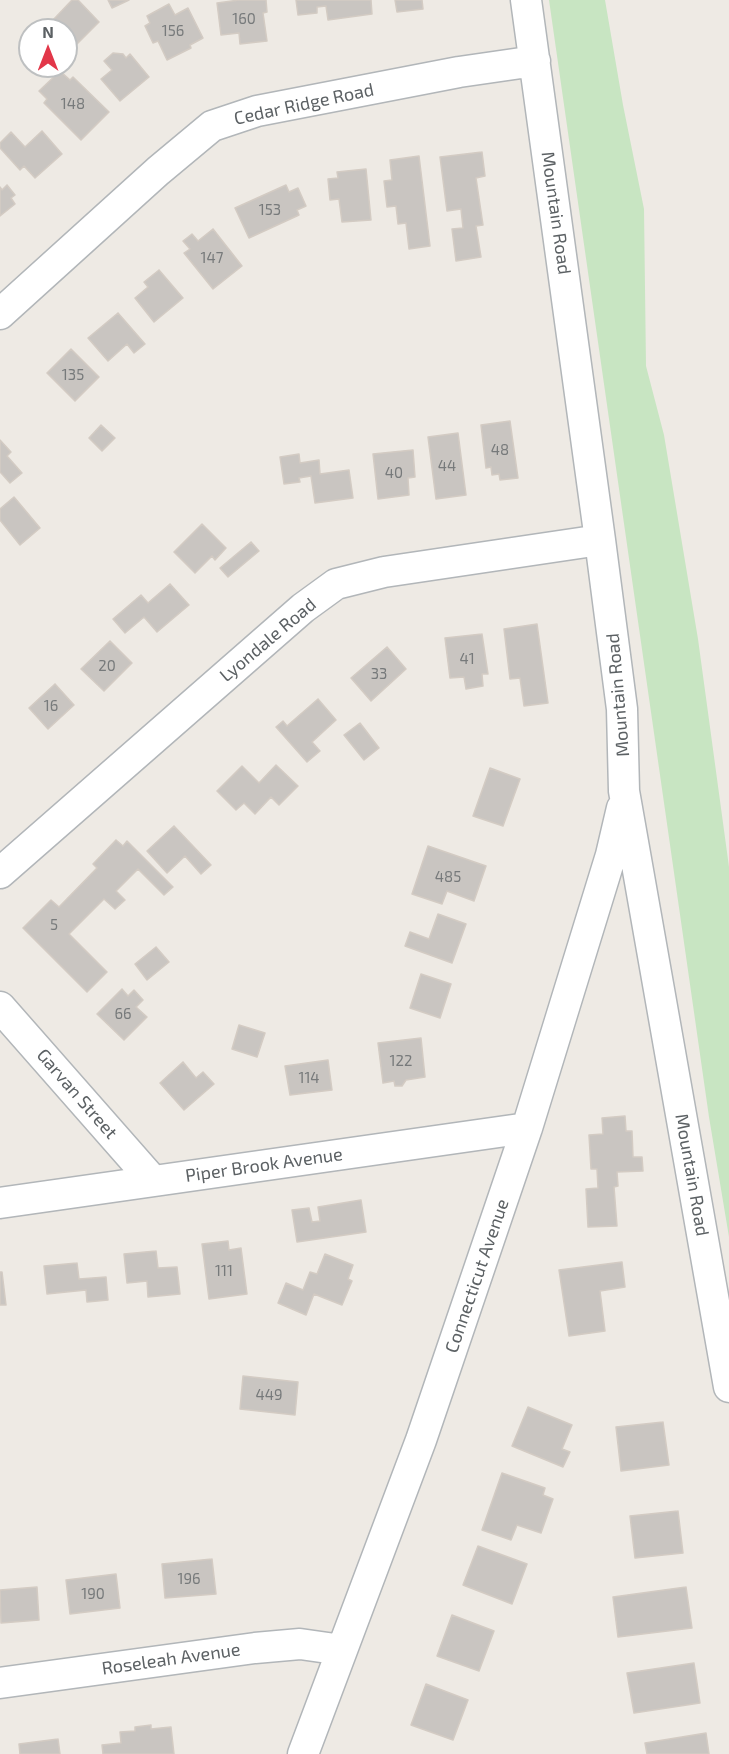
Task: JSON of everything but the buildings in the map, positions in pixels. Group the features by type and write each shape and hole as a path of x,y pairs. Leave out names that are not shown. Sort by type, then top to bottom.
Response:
{"street":[{"name":"Mountain Road","path":"526,0 622,709 624,791 729,1387"},
{"name":"Cedar Ridge Road","path":"0,314 158,171 212,126 257,111 459,72 535,61"},
{"name":"Lyondale Road","path":"0,873 303,608 336,584 384,572 600,540"},
{"name":"Connecticut Avenue","path":"303,1754 421,1440 527,1128 618,831 624,791"},
{"name":"Garvan Street","path":"0,1007 153,1181"},
{"name":"Piper Brook Avenue","path":"0,1203 527,1128"},
{"name":"Roseleah Avenue","path":"0,1683 255,1648 300,1644 342,1650"}],"green space":[{"path":"549,0 605,0 644,209 646,366 664,435 698,639 729,867 729,1237 709,1117"}]}
